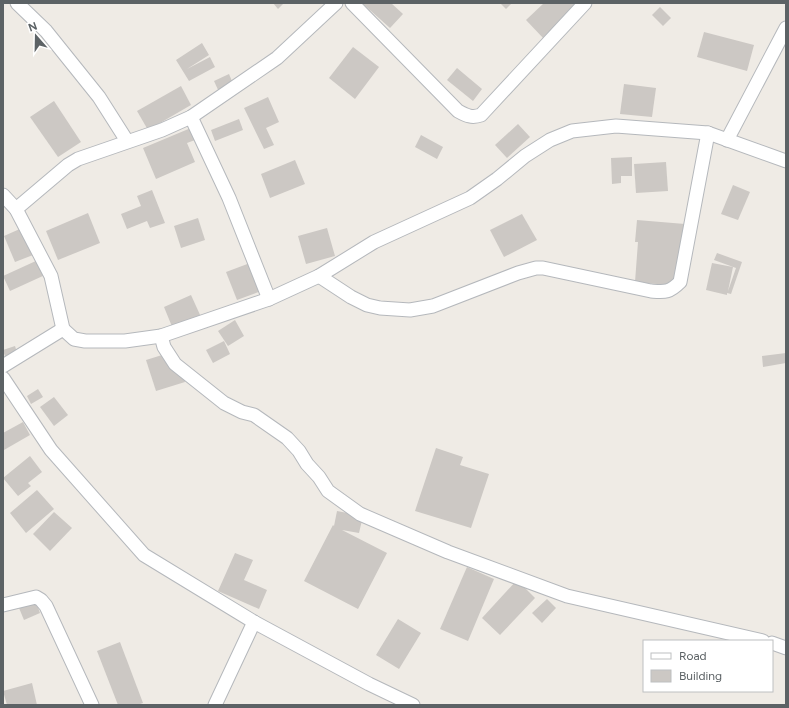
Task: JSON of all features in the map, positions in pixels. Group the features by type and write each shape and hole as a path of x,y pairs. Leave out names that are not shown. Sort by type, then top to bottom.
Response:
{"street":[{"path":"17,3 46,30 95,91 127,141"},
{"path":"16,210 68,165 78,159 162,130 192,117 277,58 336,3"},
{"path":"352,3 458,111 466,116 474,118 481,115 585,3"},
{"path":"727,140 756,88 786,28"},
{"path":"192,117 229,198 269,299"},
{"path":"3,195 16,210 51,276 63,329 74,339 85,341 125,341 161,336 269,299 319,276 374,242 470,198 497,179 525,156 550,140 572,131 616,126 708,133 786,161"},
{"path":"319,276 351,297 367,305 380,308 410,310 433,306 518,272 536,268 543,268 651,291 666,292 673,290 680,282 708,133"},
{"path":"3,366 63,329"},
{"path":"161,336 164,347 175,364 224,403 242,412 254,415 287,438 299,451 328,491 360,514 448,552 567,596 759,640"},
{"path":"3,378 51,450 144,555 254,622 369,684 413,705"},
{"path":"3,605 36,597 41,600 46,606 92,705"},
{"path":"215,705 254,622"},
{"path":"773,643 786,648"}],"building":[{"path":"273,3 284,3 278,9"},
{"path":"362,3 391,3 403,14 390,28"},
{"path":"500,3 512,3 506,9"},
{"path":"544,3 578,3 544,39 526,20"},
{"path":"660,7 671,18 663,26 652,15"},
{"path":"704,32 754,45 747,71 697,57"},
{"path":"202,43 209,55 187,69 210,57 215,67 189,81 176,60"},
{"path":"353,47 379,67 355,99 329,78"},
{"path":"457,68 482,89 473,101 447,80"},
{"path":"229,74 234,86 219,92 214,81"},
{"path":"624,84 656,88 652,117 620,114"},
{"path":"181,86 191,105 148,130 137,111"},
{"path":"268,97 279,122 266,128 274,145 264,149 244,108"},
{"path":"54,101 81,142 58,157 30,117"},
{"path":"239,119 243,130 215,141 211,130"},
{"path":"518,124 530,137 507,158 495,145"},
{"path":"198,125 203,137 187,143 195,162 156,179 143,148"},
{"path":"421,135 443,147 437,159 415,147"},
{"path":"632,157 632,176 621,176 621,183 612,184 611,158"},
{"path":"295,160 305,184 270,198 261,174"},
{"path":"666,162 668,191 636,193 634,164"},
{"path":"733,185 750,192 738,220 721,214"},
{"path":"152,190 165,223 150,228 147,221 127,229 121,214 141,206 137,196"},
{"path":"88,213 100,243 58,260 46,231"},
{"path":"522,214 537,240 504,257 490,230"},
{"path":"198,218 205,240 181,248 174,226"},
{"path":"637,220 685,224 679,286 635,282 638,242 635,242"},
{"path":"22,228 33,255 15,262 4,236"},
{"path":"327,228 335,256 306,264 298,236"},
{"path":"717,253 742,262 731,294 727,293 727,295 706,290 712,263 733,267 728,291 736,268 714,260"},
{"path":"38,260 45,275 10,291 3,276"},
{"path":"250,263 261,291 237,300 226,272"},
{"path":"191,295 201,317 173,329 164,307"},
{"path":"235,320 244,336 228,346 218,331"},
{"path":"224,341 230,354 213,363 206,350"},
{"path":"15,346 18,356 6,360 3,350"},
{"path":"175,351 185,382 156,391 146,360"},
{"path":"786,353 786,363 763,367 762,356"},
{"path":"38,389 43,397 31,404 27,396"},
{"path":"54,397 68,415 54,426 40,407"},
{"path":"23,422 30,435 4,450 3,433"},
{"path":"436,448 463,457 460,465 489,474 471,528 415,511"},
{"path":"30,456 42,472 28,483 31,486 18,496 3,478"},
{"path":"37,490 54,509 26,533 10,513"},
{"path":"337,511 363,516 359,533 342,530 387,553 358,609 304,581 333,525 334,526"},
{"path":"54,512 72,528 50,551 33,534"},
{"path":"235,553 253,560 244,580 267,590 259,609 218,591"},
{"path":"467,567 494,579 468,641 440,629"},
{"path":"517,580 535,598 500,635 482,618"},
{"path":"547,599 556,608 542,623 532,613"},
{"path":"36,602 40,613 24,620 19,608"},
{"path":"398,619 421,633 399,669 376,655"},
{"path":"120,642 143,703 137,705 118,705 97,651"},
{"path":"32,683 37,705 7,705 3,691"}]}
